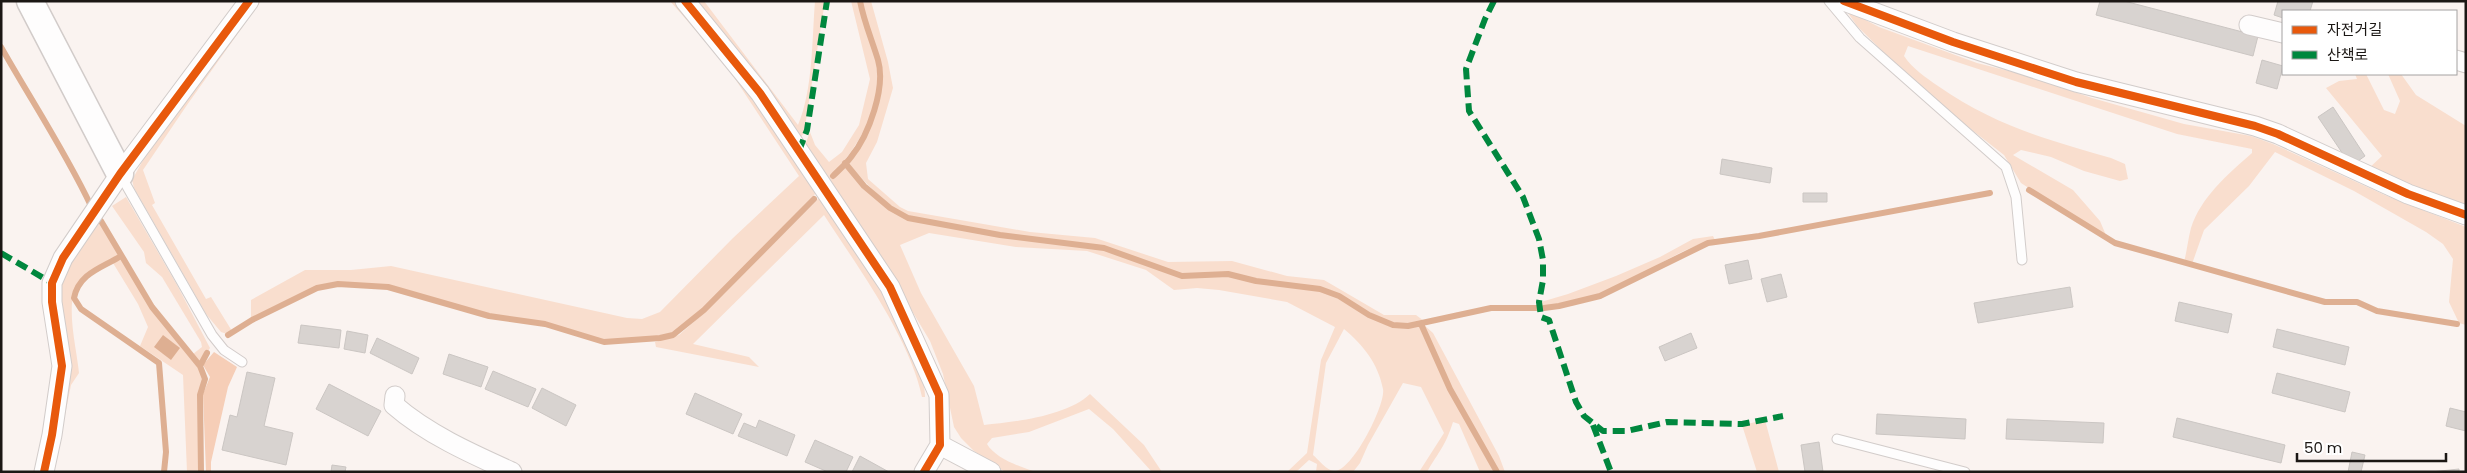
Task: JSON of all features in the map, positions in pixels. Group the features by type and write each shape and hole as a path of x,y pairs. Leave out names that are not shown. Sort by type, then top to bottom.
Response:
{"street":[{"path":"30,1 120,174"},
{"path":"44,472 52,436 62,366 52,302 52,283 63,258 120,174 249,1"},
{"path":"685,1 760,92 890,287 939,395 940,445 924,472"},
{"path":"1844,1 1953,42 2076,82 2255,126 2278,134 2340,165 2408,194 2466,215"},
{"path":"2249,25 2282,33"},
{"path":"395,396 394,406 406,416 478,456 512,472"},
{"path":"940,445 991,472"}],"lane":[{"path":"1828,1 1860,38 2006,167 2016,198 2022,260"},
{"path":"120,174 212,335 224,350 242,362"},
{"path":"1837,439 1965,472"}],"shaded area":[{"path":"252,1 261,1 143,170 155,203 152,205 206,299 211,297 232,331 227,334 221,332 206,314 134,188 132,180 156,137"},
{"path":"670,1 678,1 729,61 817,192 703,309 673,333 659,336 605,340 545,323 490,315 389,286 338,282 317,287 251,318 251,300 305,270 351,270 391,266 627,318 642,319 660,312 733,238 799,176 726,65"},
{"path":"692,1 704,1 798,125 807,96 815,1 825,1 804,133 800,138"},
{"path":"851,1 858,1 874,53 878,76 877,91 874,107 868,122 851,151 832,175 834,177 845,166 863,187 889,209 908,219 1000,237 1104,250 1182,278 1228,275 1256,283 1319,291 1339,298 1384,324 1408,328 1420,325 1449,390 1494,472 1480,472 1459,424 1453,422 1444,443 1427,472 1419,472 1444,433 1421,387 1403,383 1360,463 1353,472 1316,472 1317,464 1309,460 1296,472 1287,472 1307,453 1321,360 1335,327 1287,302 1219,290 1197,288 1174,290 1146,270 1087,251 1016,247 929,233 900,245 921,293 974,386 984,425 1025,420 1055,413 1080,402 1090,394 1144,445 1162,472 1152,472 1113,429 1089,409 1029,432 992,438 987,444 996,454 1016,465 1036,472 1005,472 974,451 961,438 954,427 943,374 930,341 866,234 805,145 810,132 815,145 829,162 842,152 859,125 870,79","holes":["1344,329 1369,355 1381,380 1383,389 1374,422 1366,436 1350,461 1334,471 1326,467 1313,455 1326,363"]},
{"path":"861,1 871,1 888,62 893,88 877,142 866,163 868,179 900,207 908,211 1030,232 1095,238 1168,262 1232,261 1287,276 1324,280 1384,315 1416,315 1424,321 1408,325 1385,321 1340,295 1320,288 1256,280 1229,272 1182,275 1105,247 1000,234 909,216 900,211 876,192 847,163 869,129 881,86 880,60"},
{"path":"1846,10 1879,27 1977,63 2025,75 2092,98 2184,124 2251,136 2273,144 2387,196 2466,227 2466,325 2459,323 2449,302 2453,259 2443,244 2426,232 2354,191 2275,152 2249,186 2204,230 2192,264 2184,262 2191,228 2201,206 2216,187 2252,153 2252,149 2177,134 1908,46 1904,56 1915,69 1959,100 2021,130 2125,164 2128,179 2120,181 2084,171 2051,157 2021,150 2013,155 2073,190 2100,221 2108,240 2021,183 2004,155 1927,95 1857,26"},
{"path":"2355,75 2366,75 2384,110 2395,114 2400,101 2388,75 2402,75 2416,95 2466,126 2466,209 2367,170 2382,156 2326,88 2339,81 2357,79"},
{"path":"126,197 177,285 210,348 200,364 193,354 202,347 201,342 162,277 146,263 144,252 112,206"},
{"path":"819,198 866,266 900,323 922,376 925,397 922,397 916,374 906,351 881,303 824,215 693,344 749,357 759,367 656,347 655,342 679,335 705,312"},
{"path":"99,218 119,255 86,274 76,286 73,296 72,323 79,373 71,385 62,430 59,310 62,277"},
{"path":"1713,236 1715,240 1700,244 1670,258 1599,295 1541,306 1541,302 1616,276 1660,257 1693,239"},
{"path":"121,258 151,308 200,369 203,379 198,395 200,472 187,472 183,375 140,346 148,327 138,304 113,263"},
{"path":"1423,324 1433,333 1499,456 1505,472 1499,472 1452,388"},
{"path":"163,335 180,348 171,360 154,347"},
{"path":"214,352 237,367 228,387 211,462 211,472 206,472 203,394 210,377 203,365"},
{"path":"1765,420 1779,472 1757,472 1742,425"}],"building":[{"path":"2100,1 2124,1 2258,36 2253,56 2096,15"},
{"path":"2278,1 2313,1 2310,10 2282,10 2282,18 2274,15"},
{"path":"2262,60 2282,66 2277,89 2256,83"},
{"path":"2333,107 2365,156 2351,166 2318,117"},
{"path":"1722,159 1772,168 1770,183 1720,174"},
{"path":"1803,193 1827,193 1827,202 1803,202"},
{"path":"1748,260 1752,279 1729,284 1725,265"},
{"path":"1781,274 1787,297 1767,302 1761,279"},
{"path":"2070,287 2073,307 1978,323 1974,303"},
{"path":"2179,302 2232,314 2228,333 2175,321"},
{"path":"301,325 341,330 339,348 298,343"},
{"path":"2277,329 2349,347 2345,365 2273,347"},
{"path":"347,331 368,335 365,353 344,349"},
{"path":"1691,333 1697,348 1665,361 1659,347"},
{"path":"377,338 419,358 412,374 370,353"},
{"path":"449,354 488,367 481,387 443,374"},
{"path":"493,371 536,389 528,407 485,389"},
{"path":"247,372 275,378 264,426 293,433 286,465 222,450 230,415 237,417"},
{"path":"2277,373 2350,392 2345,412 2272,393"},
{"path":"329,384 381,411 368,436 316,409"},
{"path":"542,388 576,405 566,426 532,408"},
{"path":"695,393 742,414 733,434 686,414"},
{"path":"2450,408 2466,412 2466,431 2446,426"},
{"path":"1877,414 1966,419 1965,439 1876,434"},
{"path":"2177,418 2285,445 2281,463 2173,437"},
{"path":"2007,419 2104,423 2103,443 2006,439"},
{"path":"759,420 795,435 787,456 738,436 744,423 756,428"},
{"path":"815,440 853,457 846,472 828,472 805,462"},
{"path":"1819,442 1823,472 1805,472 1801,445"},
{"path":"2352,452 2365,455 2361,472 2348,472"},
{"path":"860,456 889,472 852,472"},
{"path":"332,465 346,467 345,472 331,472"},
{"path":"2459,469 2459,472 2431,472"}],"waterway":[{"path":"833,176 858,148 870,124 878,97 880,83 878,60 860,1"},
{"path":"1,47 59,145 91,206"},
{"path":"845,163 864,186 890,208 908,218 1000,235 1104,248 1182,276 1228,274 1256,281 1320,289 1339,296 1369,315 1393,325 1408,326 1491,308 1538,308"},
{"path":"2029,190 2115,243 2325,302 2357,302 2377,311 2457,324"},
{"path":"1544,308 1600,296 1708,243 1759,236 1990,193"},
{"path":"228,335 252,320 317,288 338,284 388,287 489,316 545,324 604,342 660,338 673,335 704,310 814,199"},
{"path":"101,221 152,307 200,366 207,353"},
{"path":"121,256 86,277 74,298 81,309 159,363 166,452 164,472"},
{"path":"1421,324 1450,389 1497,472"},
{"path":"200,366 205,379 200,395 201,472"}],"marked path":[{"path":"799,151 807,130 827,1"},
{"path":"1494,1 1466,69 1469,111 1523,197 1539,239 1543,260 1543,280 1539,302 1541,317 1549,320 1576,402 1584,416 1603,431 1627,431 1667,422 1742,424 1783,416"},
{"path":"1,253 52,283"},
{"path":"1593,425 1611,472"}],"cycle path":[{"path":"44,472 52,435 62,366 52,302 52,283 63,258 120,174 249,1"},
{"path":"685,1 760,93 890,287 939,395 940,445 924,472"},
{"path":"1844,1 1953,42 2076,82 2255,126 2278,134 2408,194 2466,215"}]}
